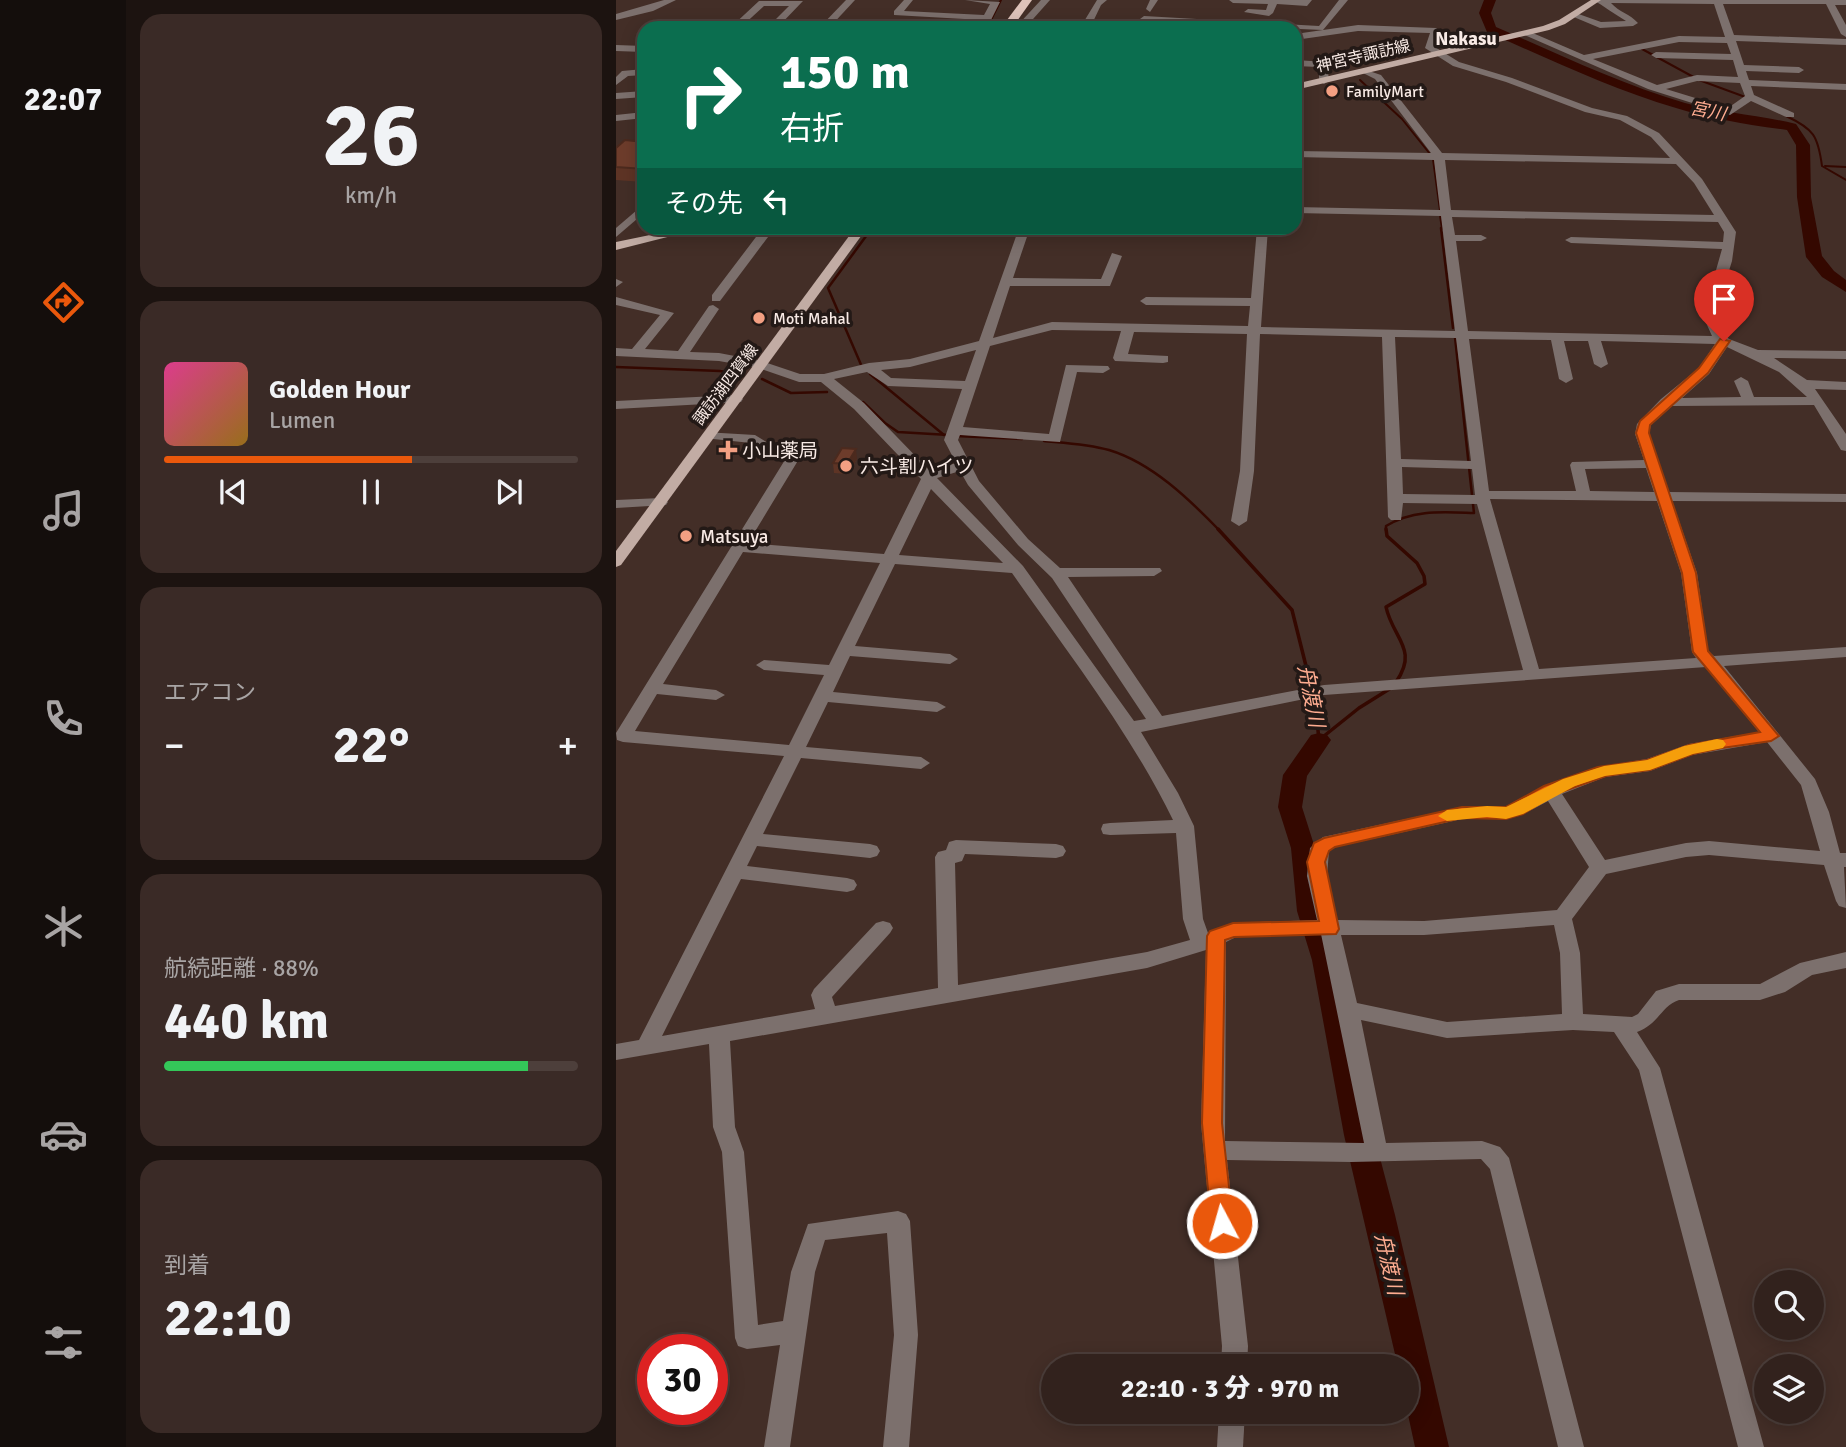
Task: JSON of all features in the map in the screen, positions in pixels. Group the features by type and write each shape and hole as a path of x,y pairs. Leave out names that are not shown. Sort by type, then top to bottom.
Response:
{"highway":[{"path":"1011,21 1027,0"}],"main road":[{"name":"神宮寺諏訪線","path":"1302,85 1555,25 1597,0"},
{"path":"616,246 666,235"},
{"name":"諏訪湖四賀線","path":"616,562 857,235"}],"street":[{"path":"616,7 644,0"},
{"path":"616,17 650,9 672,0"},
{"path":"831,21 851,0"},
{"path":"909,0 897,13 987,18"},
{"path":"969,0 996,1 986,21"},
{"path":"1026,21 1046,0"},
{"path":"1088,21 1102,0"},
{"path":"1233,0 1307,3 1307,0"},
{"path":"1324,30 1317,14 1344,0"},
{"path":"1597,0 1846,2"},
{"path":"1573,15 1600,25 1633,23 1629,18 1615,12 1605,1"},
{"path":"743,21 762,3 798,2"},
{"path":"779,21 798,2"},
{"path":"1234,12 1269,13 1273,2"},
{"path":"1829,2 1845,31"},
{"path":"1718,3 1750,97 1790,114"},
{"path":"1144,21 1152,5 1210,11"},
{"path":"1302,29 1433,30 1435,31 1429,46 1437,54 1456,64 1509,80 1589,110 1631,121 1655,135 1708,194 1730,232 1709,316 1714,331 1724,341 1754,354 1804,384 1827,414 1846,447"},
{"path":"1302,35 1324,30"},
{"path":"1521,34 1657,88 1730,112 1750,97"},
{"path":"1583,58 1679,39 1846,42"},
{"path":"616,48 637,49"},
{"path":"1656,55 1799,70"},
{"path":"1302,63 1324,64 1324,80"},
{"path":"1366,71 1378,77 1438,157 1483,498 1532,673"},
{"path":"616,82 625,73 637,72"},
{"path":"1657,88 1697,78 1846,87"},
{"path":"616,96 637,94"},
{"path":"616,118 637,116"},
{"path":"1302,154 1681,161"},
{"path":"1302,210 1721,219"},
{"path":"616,234 637,214"},
{"path":"682,354 764,235"},
{"path":"1022,235 987,342 953,434 973,482 1023,542 1056,573 1158,724"},
{"path":"1239,521 1247,471 1254,330 1263,235"},
{"path":"1449,238 1481,238"},
{"path":"1571,240 1728,246"},
{"path":"1006,282 1106,283 1116,256"},
{"path":"616,301 668,313 635,353"},
{"path":"1146,301 1258,302"},
{"path":"616,352 682,354 761,365 799,378 824,378 865,368 910,362 1052,326 1724,341"},
{"path":"1129,327 1121,359 1163,359"},
{"path":"1388,332 1396,517"},
{"path":"1557,337 1566,379"},
{"path":"1593,337 1601,363"},
{"path":"1724,341 1703,371 1644,424 1642,433 1689,573 1700,652 1809,783 1839,860 1846,901"},
{"path":"1754,354 1846,355"},
{"path":"865,368 888,382 971,385"},
{"path":"953,434 1055,439 1071,368 1103,369"},
{"path":"824,378 859,406 930,476 1017,569 1130,727 1185,826 1193,919 1209,940 1212,1123 1235,1354"},
{"path":"1741,381 1749,401"},
{"path":"1804,384 1846,386"},
{"path":"616,405 736,399"},
{"path":"1666,402 1815,401"},
{"path":"709,435 755,439 764,447 791,450 795,454 623,736 921,763"},
{"path":"1394,463 1478,465"},
{"path":"1584,496 1577,465 1652,464"},
{"path":"646,1046 795,752 930,476 964,465"},
{"path":"1396,498 1846,498"},
{"path":"616,504 661,502"},
{"path":"738,547 1017,569"},
{"path":"1056,573 1154,570"},
{"path":"844,650 950,659"},
{"path":"1130,727 1158,724 1312,692 1398,683 1846,652"},
{"path":"764,665 834,671"},
{"path":"653,688 716,695"},
{"path":"822,696 937,708"},
{"path":"1367,1153 1348,1009 1317,876 1316,862 1320,856 1320,848 1330,842 1462,813 1506,813 1517,810 1550,790 1604,771 1650,765 1689,750 1771,736"},
{"path":"1550,790 1600,868"},
{"path":"1110,829 1185,826"},
{"path":"751,839 870,851"},
{"path":"948,994 945,857 955,856 956,847 1056,851"},
{"path":"616,1052 1147,960 1233,930 1300,927 1424,928 1562,917 1573,910 1588,877 1600,868 1686,850 1709,848 1839,860"},
{"path":"734,871 847,885"},
{"path":"1562,917 1570,953 1573,1022"},
{"path":"827,1015 821,995 883,928"},
{"path":"1348,1009 1447,1030 1573,1022 1634,1025 1645,1020 1663,997 1679,992 1760,992 1778,986 1807,968 1846,960"},
{"path":"1621,1025 1649,1068 1751,1447"},
{"path":"719,1035 724,1127 733,1153 747,1338 796,1331"},
{"path":"1215,1150 1367,1153 1482,1150 1492,1154 1500,1165 1571,1447"},
{"path":"777,1447 803,1272 816,1231 898,1221 906,1335 897,1447"},
{"path":"1230,1447 1231,1424"}],"building":[{"path":"625,140 637,141 637,168 616,167 616,148"},
{"path":"842,448 856,449 847,464 833,463"}],"waterway":[{"path":"991,20 1001,0"},
{"name":"宮川","path":"1490,0 1485,13 1491,29 1582,69 1679,105 1734,119 1791,127 1803,145 1804,197 1814,257 1828,274 1846,287"},
{"path":"1642,49 1699,80 1748,98"},
{"path":"1360,80 1402,119 1430,154"},
{"path":"1786,116 1803,125 1813,135 1819,147 1822,166 1846,180"},
{"path":"1433,159 1440,210"},
{"path":"1825,166 1846,167"},
{"path":"1440,215 1442,229"},
{"path":"1441,228 1453,328"},
{"path":"862,367 828,288 867,235"},
{"path":"1455,337 1472,495"},
{"path":"616,367 720,371 741,375"},
{"path":"870,374 944,435"},
{"name":"舟渡川","path":"762,379 791,393 827,392"},
{"name":"舟渡川","path":"863,402 898,432 944,435"},
{"name":"舟渡川","path":"944,435 949,435"},
{"name":"舟渡川","path":"956,436 1022,439"},
{"name":"舟渡川","path":"1044,441 1101,448 1125,456 1155,473 1182,494 1218,529"},
{"path":"1386,529 1386,526 1396,521 1418,514 1474,513 1473,504"},
{"name":"舟渡川","path":"1218,529 1292,610 1315,702 1319,740 1359,708 1391,688"},
{"path":"1386,529 1387,536 1417,563 1425,584 1386,607 1405,652 1405,661 1396,682"},
{"name":"舟渡川","path":"1319,740 1295,775 1290,807 1303,848 1310,911 1325,960 1359,1135 1380,1215 1432,1447"}],"slow traffic":[{"path":"1447,816 1487,811 1506,813 1517,810 1538,796 1569,782 1604,771 1650,765 1689,750 1717,744"}],"place":[{"name":"FamilyMart","path":"1332,91"},
{"name":"Moti Mahal","path":"759,318"},
{"name":"小山薬局","path":"728,450"},
{"name":"六斗割ハイツ","path":"846,466"},
{"name":"Matsuya","path":"686,536"}],"district":[{"name":"Nakasu","path":"1466,38"}],"route":[{"path":"1222,1223 1212,1123 1216,936 1233,930 1300,927 1330,929 1316,862 1320,856 1320,848 1330,842 1462,813 1506,813 1517,810 1550,790 1604,771 1650,765 1689,750 1771,736 1700,652 1689,573 1642,433 1644,424 1703,371 1724,341"}]}
